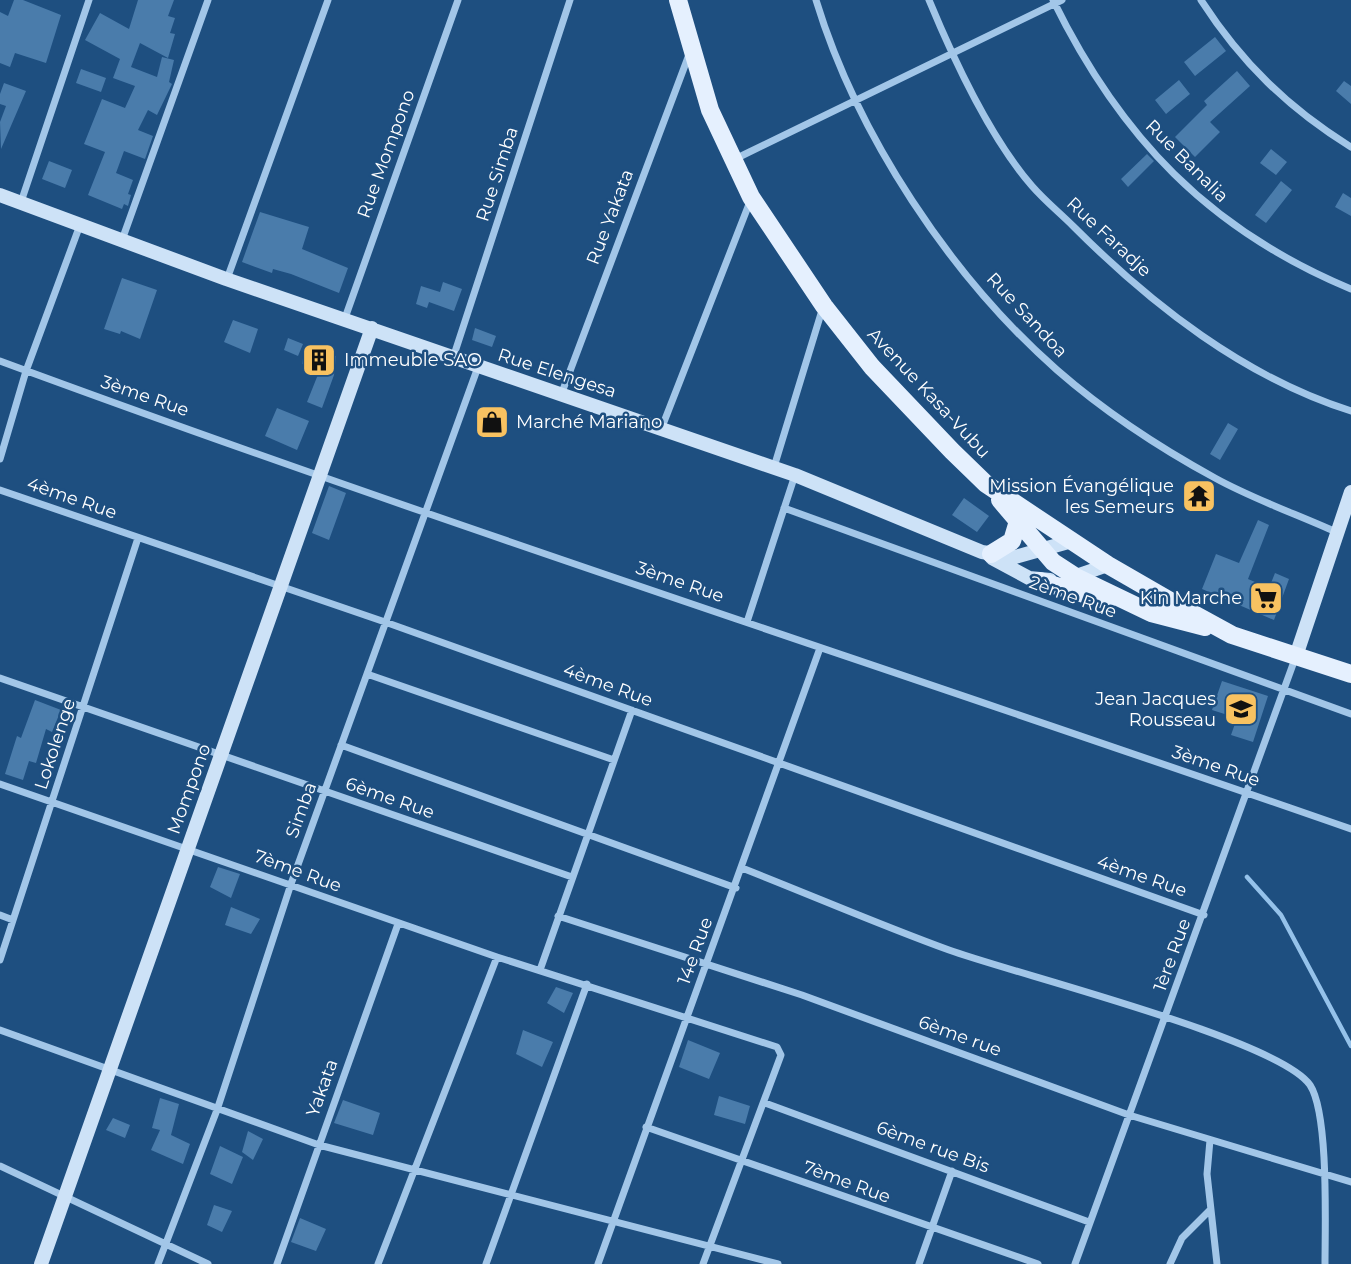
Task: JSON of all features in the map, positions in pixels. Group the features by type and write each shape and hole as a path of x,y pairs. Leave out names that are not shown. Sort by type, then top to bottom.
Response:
{"main road":[{"name":"Avenue Kasa-Vubu","path":"678,0 710,110 751,197 824,306 872,367 986,484 1108,565 1232,635 1351,674"},
{"path":"986,484 1053,562 1076,577 1140,609"},
{"path":"986,553 1012,541 1018,520"},
{"path":"1040,581 1081,595 1232,635"}],"street":[{"path":"21,202 89,0"},
{"path":"122,240 208,0"},
{"path":"226,279 328,0"},
{"name":"Rue Mompono","path":"345,318 458,0"},
{"name":"Rue Simba","path":"453,358 570,0"},
{"name":"Rue Sandoa","path":"816,0 855,103 925,219 994,307 1057,370 1142,433 1216,479 1336,532"},
{"name":"Rue Faradje","path":"929,0 951,52 1008,153 1032,186 1107,260 1189,327 1316,400 1351,411"},
{"path":"1201,0 1259,78 1307,120 1351,147"},
{"path":"732,160 855,103 951,52 1057,1"},
{"name":"Rue Banalia","path":"1057,1 1104,92 1181,182 1214,212 1260,244 1351,289"},
{"name":"Rue Yakata","path":"561,395 691,51"},
{"name":"Rue Elengesa","path":"0,195 226,279 774,467 986,553"},
{"path":"663,427 751,197"},
{"path":"0,458 26,371 80,225"},
{"path":"774,467 824,306"},
{"name":"Mompono","path":"41,1264 372,328"},
{"name":"3ème Rue","path":"0,361 321,474 426,515 1351,829"},
{"name":"Simba","path":"158,1264 217,1110 291,884 478,367"},
{"path":"747,622 795,475"},
{"name":"4ème Rue","path":"0,490 281,589 385,622 1204,915"},
{"path":"1296,656 1351,492"},
{"name":"2ème Rue","path":"784,508 1351,714"},
{"name":"Lokolenge","path":"0,960 138,538"},
{"path":"986,553 1015,557 1072,541"},
{"path":"986,553 1016,572 1040,581 1076,577 1108,565"},
{"name":"14e Rue","path":"598,1264 646,1127 736,888 777,764 820,648"},
{"name":"1ère Rue","path":"1075,1264 1296,656"},
{"path":"367,674 614,760"},
{"name":"6ème Rue","path":"0,678 572,877"},
{"path":"540,970 632,710"},
{"path":"341,745 556,822 587,837 736,888"},
{"name":"7ème Rue","path":"0,784 498,957 777,1047 781,1055 765,1103"},
{"path":"742,868 950,951 1165,1018 1273,1058 1297,1072 1310,1086 1317,1103 1325,1175 1325,1264"},
{"path":"0,915 13,920"},
{"name":"6ème rue","path":"558,916 707,962 1129,1115 1351,1182"},
{"name":"Yakata","path":"277,1264 398,923"},
{"path":"378,1264 498,957"},
{"path":"486,1264 587,984"},
{"path":"0,1030 73,1058 110,1068 154,1088 318,1145 511,1197 710,1244 778,1264"},
{"path":"703,1264 765,1103"},
{"name":"6ème rue Bis","path":"765,1103 1089,1222"},
{"name":"7ème Rue","path":"646,1127 930,1229 1038,1264"},
{"path":"1210,1140 1207,1174 1217,1264"},
{"path":"0,1166 65,1194 164,1245 208,1264"},
{"path":"919,1264 952,1171"},
{"path":"1170,1264 1182,1238 1210,1210"}],"building":[{"path":"14,0 23,0 61,15 46,63 15,53 10,67 0,63 0,12 8,16"},
{"path":"138,0 174,0 168,16 175,18 170,33 175,34 168,58 140,43 131,67 157,77 162,57 174,60 169,82 172,84 157,115 148,110 138,130 153,136 145,159 124,151 116,173 133,180 128,194 131,195 128,206 124,204 122,209 88,195 105,152 84,144 102,99 125,108 135,86 113,78 120,59 85,40 100,13 129,29"},
{"path":"1215,37 1226,51 1195,76 1184,62"},
{"path":"81,69 106,78 101,92 76,83"},
{"path":"1237,71 1250,86 1210,122 1220,132 1195,157 1175,137 1207,105 1204,101"},
{"path":"1179,80 1190,94 1166,114 1155,100"},
{"path":"1344,81 1351,86 1351,104 1336,91"},
{"path":"4,83 26,91 1,149 0,122 6,106 0,104 0,94"},
{"path":"1271,149 1287,162 1276,175 1260,163"},
{"path":"1147,154 1154,161 1128,187 1121,179"},
{"path":"49,161 72,170 65,188 42,179"},
{"path":"1281,181 1292,190 1266,223 1255,215"},
{"path":"1343,193 1351,198 1351,216 1335,207"},
{"path":"260,212 309,227 302,249 348,268 339,293 291,274 273,269 272,273 242,262"},
{"path":"122,278 157,290 140,339 121,331 120,334 104,329"},
{"path":"443,282 462,289 454,311 429,302 427,308 416,304 421,286 440,292"},
{"path":"233,320 258,329 250,353 224,342"},
{"path":"475,328 496,336 492,347 472,340"},
{"path":"288,338 303,344 298,356 284,350"},
{"path":"304,352 336,356 334,375 322,408 307,402 321,367 302,364"},
{"path":"277,408 309,421 297,450 265,436"},
{"path":"1228,423 1238,429 1220,460 1210,454"},
{"path":"329,486 346,493 329,540 312,533"},
{"path":"964,498 989,516 977,532 952,515"},
{"path":"1258,520 1269,525 1248,579 1269,588 1275,573 1289,579 1274,620 1202,589 1216,554 1239,563"},
{"path":"1222,681 1268,696 1253,742 1231,735 1237,718 1212,710"},
{"path":"35,700 61,710 52,732 46,729 36,763 29,761 23,780 5,774 17,736 21,738"},
{"path":"218,867 240,874 231,898 210,887"},
{"path":"231,907 260,919 251,934 225,925"},
{"path":"556,987 573,993 564,1013 547,1003"},
{"path":"523,1030 553,1042 542,1067 516,1054"},
{"path":"688,1040 720,1053 709,1079 679,1067"},
{"path":"719,1096 750,1106 745,1124 714,1115"},
{"path":"160,1098 179,1104 171,1135 190,1144 183,1164 151,1150 160,1130 152,1128"},
{"path":"343,1100 380,1113 373,1135 334,1123"},
{"path":"113,1118 130,1125 125,1138 106,1130"},
{"path":"248,1131 263,1139 253,1160 242,1152"},
{"path":"220,1146 243,1157 232,1184 210,1174"},
{"path":"214,1205 232,1211 222,1232 207,1225"},
{"path":"300,1218 326,1229 316,1251 291,1242"}],"waterway":[{"path":"1247,877 1281,915 1351,1046"}],"place":[{"name":"Immeuble SAO","path":"319,360"},
{"name":"Marché Mariano","path":"492,422"},
{"name":"Mission Évangélique les Semeurs","path":"1199,496"},
{"name":"Kin Marche","path":"1266,598"},
{"name":"Jean Jacques Rousseau","path":"1241,709"}]}
